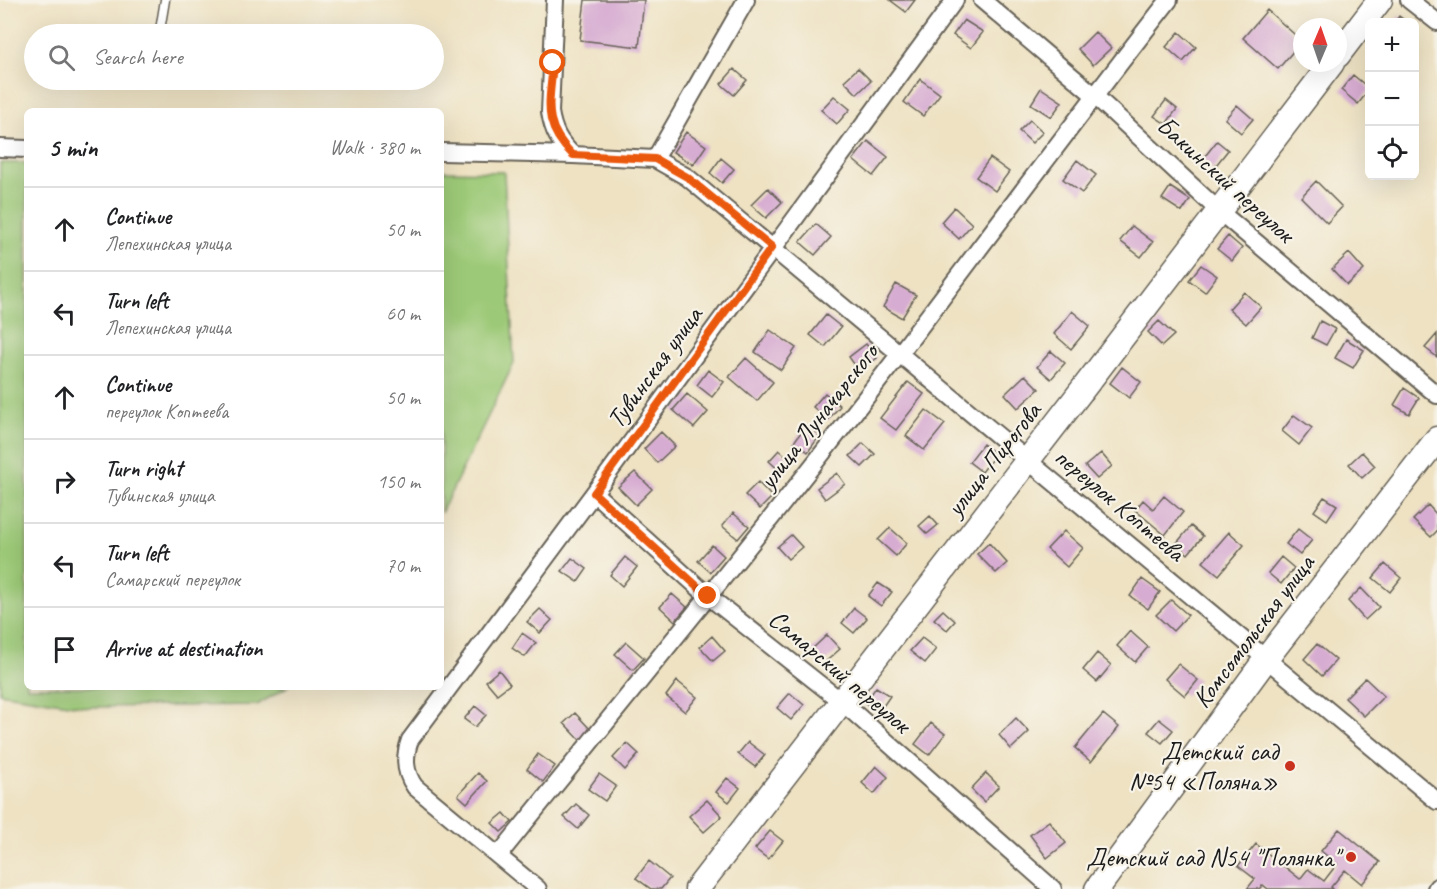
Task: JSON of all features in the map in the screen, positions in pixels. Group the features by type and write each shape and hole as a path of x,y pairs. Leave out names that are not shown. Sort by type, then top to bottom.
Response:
{"main road":[{"path":"1347,43 1380,0"},
{"name":"улица Пирогова","path":"698,889 1325,72"},
{"name":"Комсомольская улица","path":"1097,889 1266,659 1437,440"}],"street":[{"path":"555,0 550,112 552,128 560,142 573,155"},
{"path":"444,153 655,159 746,0"},
{"name":"Тувинская улица","path":"498,856 415,787 406,768 405,754 410,740 955,0"},
{"name":"Бакинский переулок","path":"982,0 1095,95 1220,211 1437,394"},
{"name":"улица Луначарского","path":"498,856 900,354 1169,0"},
{"path":"1409,0 1437,22"},
{"path":"0,148 24,149"},
{"name":"переулок Коптеева","path":"655,159 687,177 1437,801"},
{"name":"Самарский переулок","path":"594,493 708,596 842,702 1053,889"},
{"path":"498,856 538,889"}],"lane":[{"path":"161,24 165,0"}],"green space":[{"path":"0,163 24,163 24,690 282,690 257,705 87,707 0,693"},
{"path":"444,171 504,172 514,363 444,507"}],"building":[{"path":"585,0 644,0 639,47 580,40"},
{"path":"890,0 915,0 906,12"},
{"path":"1267,10 1293,33 1293,52 1278,69 1243,38"},
{"path":"964,20 983,32 971,48 953,35"},
{"path":"1095,32 1111,48 1093,65 1078,49"},
{"path":"1179,32 1196,47 1183,62 1166,47"},
{"path":"858,68 871,81 857,94 844,81"},
{"path":"734,69 747,80 734,95 721,84"},
{"path":"1353,75 1365,85 1365,95 1358,104 1341,90"},
{"path":"920,79 940,94 923,116 904,102"},
{"path":"1041,88 1062,102 1051,117 1031,104"},
{"path":"834,96 850,109 837,124 821,110"},
{"path":"1166,100 1177,109 1166,124 1154,116"},
{"path":"1237,105 1253,119 1241,133 1225,119"},
{"path":"1030,120 1043,132 1032,143 1019,131"},
{"path":"686,132 706,146 693,165 673,152"},
{"path":"868,141 888,157 873,176 853,160"},
{"path":"1217,141 1228,150 1213,169 1202,160"},
{"path":"721,158 734,169 722,183 710,173"},
{"path":"990,158 1009,172 995,191 976,177"},
{"path":"1077,160 1096,175 1082,193 1063,179"},
{"path":"1316,181 1342,207 1327,223 1301,197"},
{"path":"1170,187 1190,200 1182,212 1162,199"},
{"path":"768,188 782,202 766,218 751,205"},
{"path":"954,207 972,224 959,239 941,222"},
{"path":"816,224 831,237 815,255 800,242"},
{"path":"1132,226 1153,242 1141,257 1120,241"},
{"path":"1228,236 1242,248 1232,261 1217,249"},
{"path":"1349,253 1364,270 1347,285 1332,269"},
{"path":"1201,265 1217,276 1205,292 1189,280"},
{"path":"896,284 916,295 902,318 883,307"},
{"path":"1244,292 1261,307 1246,324 1229,309"},
{"path":"1072,311 1090,326 1071,349 1054,334"},
{"path":"826,315 841,327 825,347 810,335"},
{"path":"1159,321 1174,335 1162,346 1148,332"},
{"path":"1320,321 1335,329 1326,345 1312,338"},
{"path":"770,330 796,348 781,370 755,352"},
{"path":"1437,334 1437,357 1425,348"},
{"path":"1346,339 1364,350 1353,368 1335,358"},
{"path":"866,344 877,358 859,371 849,357"},
{"path":"1051,351 1065,363 1051,379 1037,367"},
{"path":"746,358 773,382 757,401 729,377"},
{"path":"1122,367 1141,382 1129,398 1110,383"},
{"path":"708,370 724,382 712,397 697,385"},
{"path":"1025,375 1039,389 1018,408 1005,394"},
{"path":"908,382 924,394 896,430 880,418"},
{"path":"1404,388 1419,398 1409,414 1394,405"},
{"path":"825,393 840,406 828,420 813,407"},
{"path":"687,394 708,412 694,428 673,410"},
{"path":"926,410 945,424 924,450 906,436"},
{"path":"1294,415 1312,428 1299,445 1282,431"},
{"path":"806,425 820,435 808,452 794,442"},
{"path":"661,432 675,446 657,463 644,449"},
{"path":"863,443 875,454 862,467 850,456"},
{"path":"983,444 996,454 982,472 969,462"},
{"path":"779,450 793,461 782,473 769,461"},
{"path":"1362,452 1375,466 1362,478 1349,464"},
{"path":"1101,453 1112,466 1097,479 1085,466"},
{"path":"635,472 652,489 636,505 618,487"},
{"path":"837,473 845,484 825,499 817,488"},
{"path":"758,482 772,497 760,509 745,495"},
{"path":"1164,496 1183,512 1165,535 1135,510 1143,500 1153,509"},
{"path":"1324,497 1337,505 1327,520 1314,511"},
{"path":"1428,505 1437,515 1437,531 1431,537 1413,520"},
{"path":"733,513 749,526 738,539 722,526"},
{"path":"930,516 938,525 927,534 919,526"},
{"path":"1191,526 1203,536 1188,554 1176,544"},
{"path":"890,528 907,543 896,556 878,540"},
{"path":"1298,529 1312,540 1300,555 1286,544"},
{"path":"1064,531 1083,548 1067,567 1047,549"},
{"path":"1229,532 1244,545 1219,575 1203,562"},
{"path":"791,535 802,547 788,559 777,547"},
{"path":"989,543 1007,563 996,573 977,554"},
{"path":"712,545 724,556 710,572 698,561"},
{"path":"625,557 637,567 622,586 610,575"},
{"path":"1281,557 1294,568 1281,584 1268,573"},
{"path":"572,558 587,569 578,582 562,571"},
{"path":"1385,564 1401,578 1390,592 1373,578"},
{"path":"1142,579 1160,592 1148,609 1130,596"},
{"path":"878,583 892,592 881,606 868,596"},
{"path":"1361,588 1379,607 1365,620 1348,601"},
{"path":"672,594 687,607 675,621 660,607"},
{"path":"1171,600 1188,615 1173,631 1156,615"},
{"path":"854,608 867,618 854,633 842,623"},
{"path":"540,609 552,620 540,633 527,622"},
{"path":"943,610 955,621 947,630 934,619"},
{"path":"1130,631 1148,647 1135,662 1117,646"},
{"path":"522,633 536,643 525,657 512,648"},
{"path":"827,635 840,649 822,665 810,651"},
{"path":"712,636 725,651 713,661 700,647"},
{"path":"922,638 936,649 925,663 910,651"},
{"path":"626,642 644,658 633,670 615,654"},
{"path":"1317,644 1336,660 1322,676 1304,659"},
{"path":"1097,653 1111,665 1097,682 1083,670"},
{"path":"1178,664 1198,680 1185,696 1165,679"},
{"path":"499,670 510,684 497,694 486,681"},
{"path":"1365,678 1384,696 1364,716 1345,698"},
{"path":"677,681 697,697 685,712 666,696"},
{"path":"876,687 890,696 879,712 865,703"},
{"path":"790,693 804,705 791,720 777,708"},
{"path":"475,706 486,715 475,727 464,719"},
{"path":"575,713 591,730 580,740 564,723"},
{"path":"1103,714 1119,727 1091,762 1075,748"},
{"path":"1016,718 1029,732 1011,749 999,735"},
{"path":"1159,719 1173,730 1162,743 1148,732"},
{"path":"931,723 945,734 929,755 915,744"},
{"path":"748,742 765,755 755,767 738,754"},
{"path":"627,743 639,754 625,770 613,758"},
{"path":"538,754 555,766 543,782 527,769"},
{"path":"876,766 888,777 874,794 862,783"},
{"path":"478,773 487,781 467,803 458,795"},
{"path":"986,773 999,786 984,802 971,789"},
{"path":"599,774 616,786 605,801 588,789"},
{"path":"727,778 740,788 729,802 716,792"},
{"path":"707,800 722,816 704,832 689,816"},
{"path":"576,804 589,815 578,829 564,817"},
{"path":"504,813 512,822 501,832 492,823"},
{"path":"1049,821 1066,843 1047,858 1030,835"},
{"name":"Детский сад N54 \"Полянка\"","path":"1339,829 1380,862 1362,884 1345,870 1331,887 1333,889 1268,889 1263,885 1259,889 1247,889 1255,879 1238,866 1256,844 1300,879 1308,869 1324,881 1337,864 1321,851"},
{"path":"770,831 783,841 768,859 755,849"},
{"path":"649,861 670,878 661,889 651,889 636,878"}],"place":[{"name":"Детский сад №54 «Поляна»","path":"1290,766"},
{"name":"Детский сад N54 \"Полянка\"","path":"1351,857"}],"route":[{"path":"553,63 550,112 552,128 560,142 573,155 655,159 687,177 772,247 594,493 708,596"}]}
